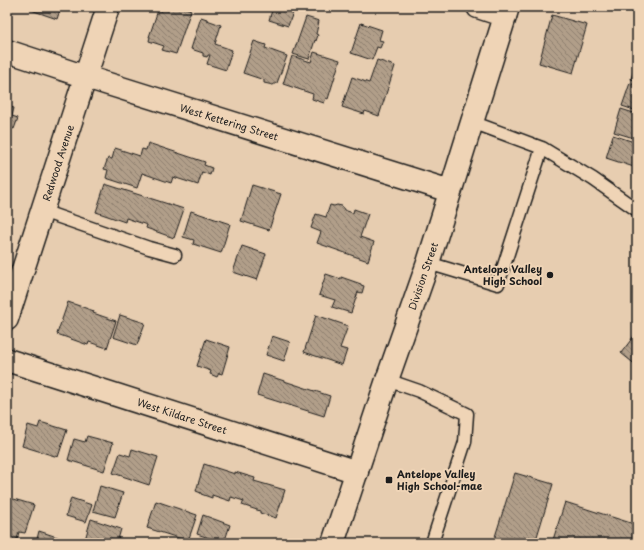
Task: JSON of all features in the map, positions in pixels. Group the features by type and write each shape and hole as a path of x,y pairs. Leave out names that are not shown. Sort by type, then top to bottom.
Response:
{"street":[{"name":"Redwood Avenue","path":"7,319 108,7"},
{"path":"478,7 506,11"},
{"name":"Division Street","path":"333,543 387,380 428,263 506,11"},
{"name":"West Kettering Street","path":"7,52 450,191"},
{"name":"West Kildare Street","path":"7,360 357,472"}],"lane":[{"path":"472,122 542,148 593,179 637,210"},
{"path":"428,263 498,284 542,148"},
{"path":"42,211 149,248 175,255"},
{"path":"387,380 419,391 467,414 465,442 432,543"}],"building":[{"path":"32,7 61,7 57,19 31,10"},
{"path":"163,7 182,7 191,10 176,54 162,50 164,46 149,41 158,10 162,11"},
{"path":"273,7 295,7 288,26 269,20"},
{"path":"552,15 587,25 573,73 539,63"},
{"path":"201,17 221,25 215,44 232,50 226,70 207,64 210,55 207,57 203,56 203,53 191,49"},
{"path":"306,17 319,21 316,34 318,35 309,59 293,54"},
{"path":"361,23 382,30 379,40 383,41 380,48 377,47 372,60 351,53"},
{"path":"254,41 266,45 265,48 287,56 277,83 273,85 264,83 264,80 243,73"},
{"path":"314,52 340,60 328,99 326,98 324,103 312,99 313,94 283,84 292,56 311,62"},
{"path":"377,60 395,66 379,116 365,111 364,114 342,107 352,77 369,83"},
{"path":"637,60 637,81 631,79"},
{"path":"630,83 637,86 637,111 622,106"},
{"path":"7,106 14,108 12,116 18,118 14,129 9,127 7,133"},
{"path":"621,109 637,114 637,139 614,132"},
{"path":"613,135 637,143 637,168 606,158"},
{"path":"148,143 205,162 204,165 212,168 210,175 202,172 198,185 173,177 171,183 142,173 137,188 106,178 108,170 104,169 108,158 112,159 115,148 140,156 142,149 146,150"},
{"path":"105,184 184,209 174,238 146,228 147,225 126,218 125,222 96,212"},
{"path":"252,185 281,194 269,230 241,221"},
{"path":"330,205 342,206 344,210 353,213 354,209 368,214 360,237 374,242 368,261 317,243 321,232 311,228 316,214 326,217"},
{"path":"191,211 230,224 221,253 193,244 194,240 183,237"},
{"path":"242,246 266,254 257,280 233,272"},
{"path":"326,274 341,279 341,277 364,286 362,293 358,292 351,313 332,307 335,300 319,295"},
{"path":"68,302 94,311 93,313 116,321 107,348 89,342 88,345 57,334"},
{"path":"120,315 145,323 137,345 113,337"},
{"path":"316,315 348,326 340,348 347,350 342,365 304,352"},
{"path":"637,332 637,366 621,353"},
{"path":"272,336 290,342 284,361 266,355"},
{"path":"206,339 230,347 222,374 219,373 217,377 210,374 211,371 197,366"},
{"path":"263,374 330,396 324,416 257,395"},
{"path":"40,422 67,430 58,457 22,446 28,425 38,428"},
{"path":"87,436 113,443 104,471 68,460 74,439 85,442"},
{"path":"132,449 158,457 149,485 113,473 120,453 130,456"},
{"path":"204,464 235,474 235,472 255,478 254,481 285,490 276,518 242,505 244,501 231,497 230,501 212,495 212,498 196,491"},
{"path":"515,473 553,484 535,543 493,543"},
{"path":"100,486 123,493 115,517 93,511"},
{"path":"7,497 34,505 25,533 19,532 16,543 7,543"},
{"path":"71,498 92,505 86,522 66,516"},
{"path":"156,501 197,515 188,541 147,528"},
{"path":"565,502 637,525 637,543 552,543"},
{"path":"203,515 230,525 224,543 197,534"},
{"path":"91,519 121,529 117,543 84,543"},
{"path":"39,531 69,541 68,543 36,543"},
{"path":"200,538 215,543 198,543"}],"place":[{"name":"Antelope Valley High School","path":"550,275"},
{"name":"Antelope Valley High School-mae","path":"389,480"}]}
